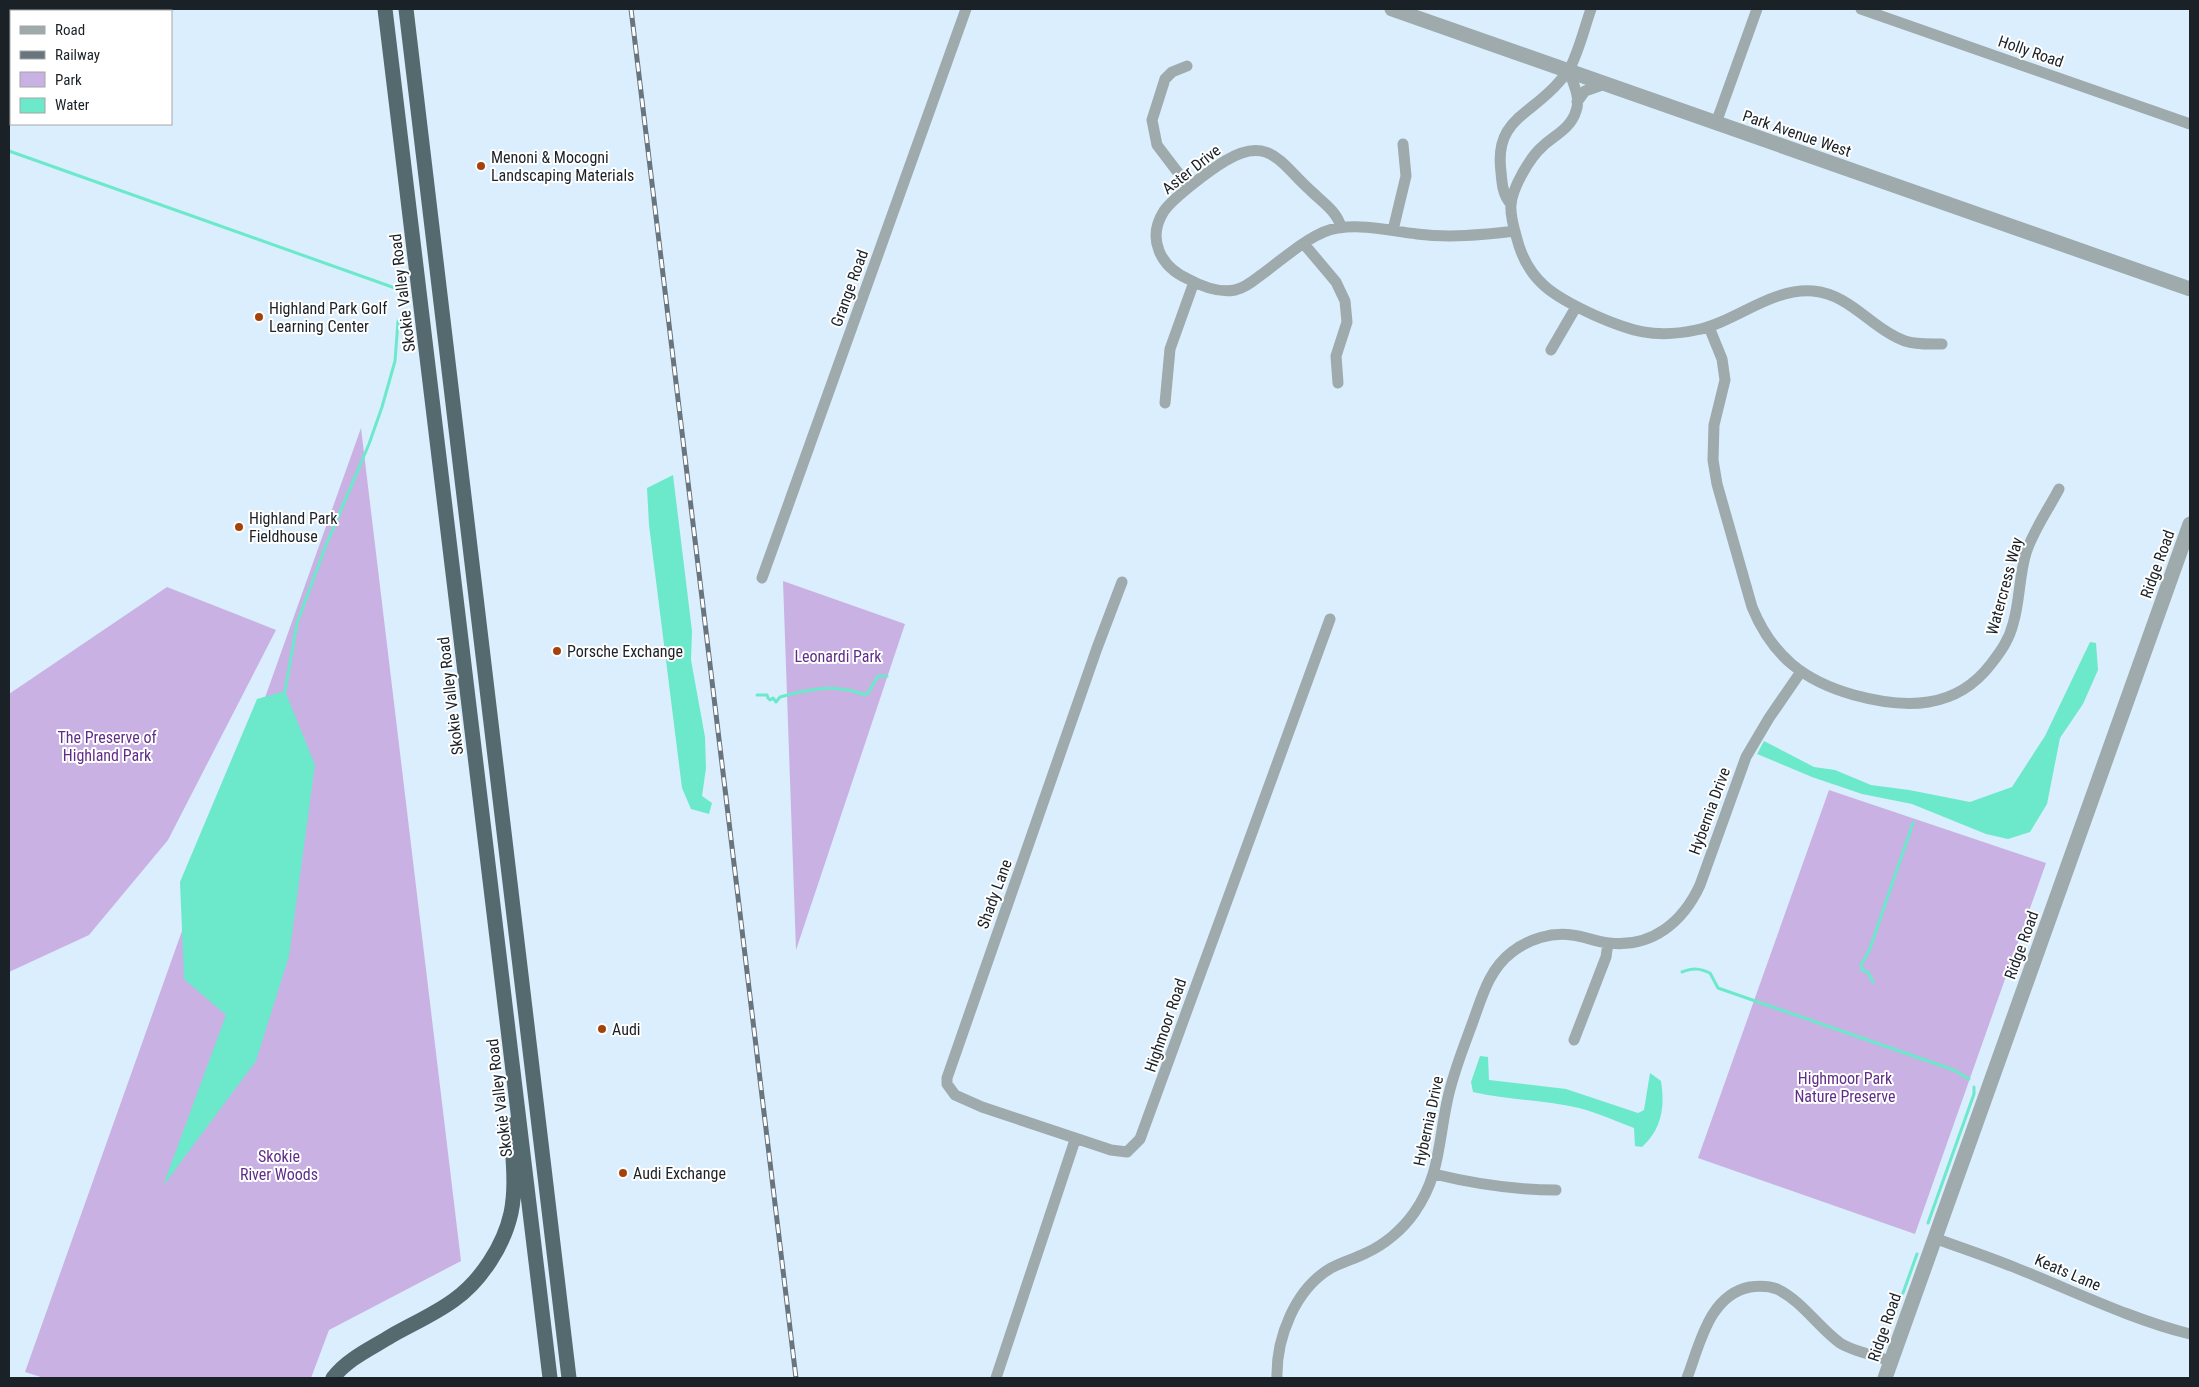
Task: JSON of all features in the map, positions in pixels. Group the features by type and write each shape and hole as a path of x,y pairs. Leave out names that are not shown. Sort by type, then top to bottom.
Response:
{"highway":[{"name":"Skokie Valley Road","path":"385,9 550,1378"},
{"path":"406,9 569,1378"},
{"path":"333,1378 353,1360 454,1301 485,1269 497,1250 511,1213 513,1195 505,1002"}],"street":[{"name":"Grange Road","path":"762,578 966,9"},
{"name":"Park Avenue West","path":"1392,9 2190,290"},
{"path":"1511,204 1504,197 1499,152 1506,132 1516,121 1544,98 1569,71 1591,9"},
{"path":"1716,124 1757,9"},
{"name":"Holly Road","path":"1861,9 2190,124"},
{"path":"1187,66 1172,72 1165,79 1152,120 1157,145 1190,187"},
{"path":"1569,71 1576,92 1577,110 1562,132 1540,148 1522,174 1511,204 1520,250 1530,271 1540,283 1557,297 1624,328 1654,334 1672,334 1709,327 1779,296 1794,292 1814,291 1838,298 1885,330 1904,340 1912,343 1942,344"},
{"path":"1577,102 1585,90 1605,84"},
{"path":"1393,230 1406,176 1403,144"},
{"name":"Aster Drive","path":"1340,227 1335,213 1306,187 1284,163 1272,154 1256,150 1240,153 1224,162 1190,187 1165,211 1158,223 1157,234 1160,252 1169,268 1194,282 1221,290 1236,290 1246,286 1318,235 1340,227 1368,227 1449,237 1515,231"},
{"path":"1501,171 1522,174"},
{"path":"1304,244 1336,282 1345,301 1347,322 1336,356 1338,383"},
{"path":"1165,403 1170,349 1194,282"},
{"path":"1551,350 1576,307"},
{"path":"1709,327 1724,370 1725,380 1714,427 1713,460 1717,483 1752,607 1766,636 1777,651 1800,673"},
{"name":"Watercress Way","path":"1800,673 1837,690 1880,703 1907,704 1930,702 1944,699 1965,689 1982,676 2005,645 2016,612 2026,553 2060,490"},
{"name":"Ridge Road","path":"1884,1378 2190,524"},
{"name":"Shady Lane","path":"1075,1140 982,1108 954,1095 947,1084 947,1078 1097,648 1122,582"},
{"name":"Highmoor Road","path":"1075,1140 1111,1150 1127,1152 1140,1139 1180,1036 1203,964 1330,618"},
{"name":"Hybernia Drive","path":"1277,1378 1280,1348 1292,1311 1302,1295 1315,1280 1331,1268 1367,1253 1388,1240 1414,1214 1434,1174 1452,1083 1487,983 1497,966 1510,953 1532,940 1559,934 1573,935 1608,943 1623,943 1648,938 1660,933 1677,921 1685,912 1700,885 1728,804 1750,751 1758,735 1800,673"},
{"path":"1574,1040 1606,957 1608,943"},
{"path":"996,1378 1075,1140"},
{"path":"1434,1174 1475,1184 1506,1188 1556,1190"},
{"name":"Keats Lane","path":"1934,1238 2015,1268 2108,1306 2190,1334"},
{"path":"1686,1378 1716,1307 1727,1296 1738,1289 1757,1286 1776,1289 1793,1301 1841,1344 1890,1361"}],"green space":[{"name":"Skokie River Woods","path":"361,428 461,1261 329,1330 311,1378 44,1378 25,1372"},
{"name":"Leonardi Park","path":"783,581 905,624 796,950"},
{"name":"The Preserve of Highland Park","path":"167,587 276,630 168,840 89,935 9,972 9,694"},
{"name":"Highmoor Park Nature Preserve","path":"1829,790 2046,863 1915,1234 1698,1158"}],"water":[{"path":"673,475 692,631 691,660 705,737 706,768 702,796 712,803 709,814 691,809 682,788 649,525 647,488"},
{"path":"2090,642 2096,643 2098,670 2083,704 2060,738 2047,804 2030,832 2008,839 1986,834 1912,804 1862,794 1812,777 1757,754 1764,741 1814,767 1835,770 1871,785 1909,790 1970,802 2012,787 2045,736"},
{"path":"285,691 315,765 289,956 256,1061 163,1186 226,1015 184,979 180,882 257,699"},
{"path":"1480,1056 1488,1057 1489,1080 1566,1089 1638,1113 1644,1110 1650,1073 1661,1081 1663,1100 1658,1125 1649,1140 1642,1147 1635,1146 1634,1128 1593,1112 1566,1105 1473,1092 1471,1082"}],"waterway":[{"path":"9,151 395,288"},
{"path":"285,691 297,623 326,545 369,444 382,407 395,361 398,321"},
{"path":"757,695 767,695 770,700 773,698 776,702 780,697 822,688 844,689 865,695 878,676 887,676"},
{"path":"1873,982 1868,972 1862,970 1861,965 1869,951 1913,823"},
{"path":"1682,972 1696,969 1706,971 1710,973 1718,988 1954,1070 1969,1079"},
{"path":"1928,1223 1974,1094 1974,1087"},
{"path":"1903,1293 1917,1254"}],"railway":[{"path":"631,9 796,1378"}],"place":[{"name":"Menoni & Mocogni Landscaping Materials","path":"481,166"},
{"name":"Highland Park Golf Learning Center","path":"259,317"},
{"name":"Highland Park Fieldhouse","path":"239,527"},
{"name":"Porsche Exchange","path":"557,651"},
{"name":"Audi","path":"602,1029"},
{"name":"Audi Exchange","path":"623,1173"}]}
